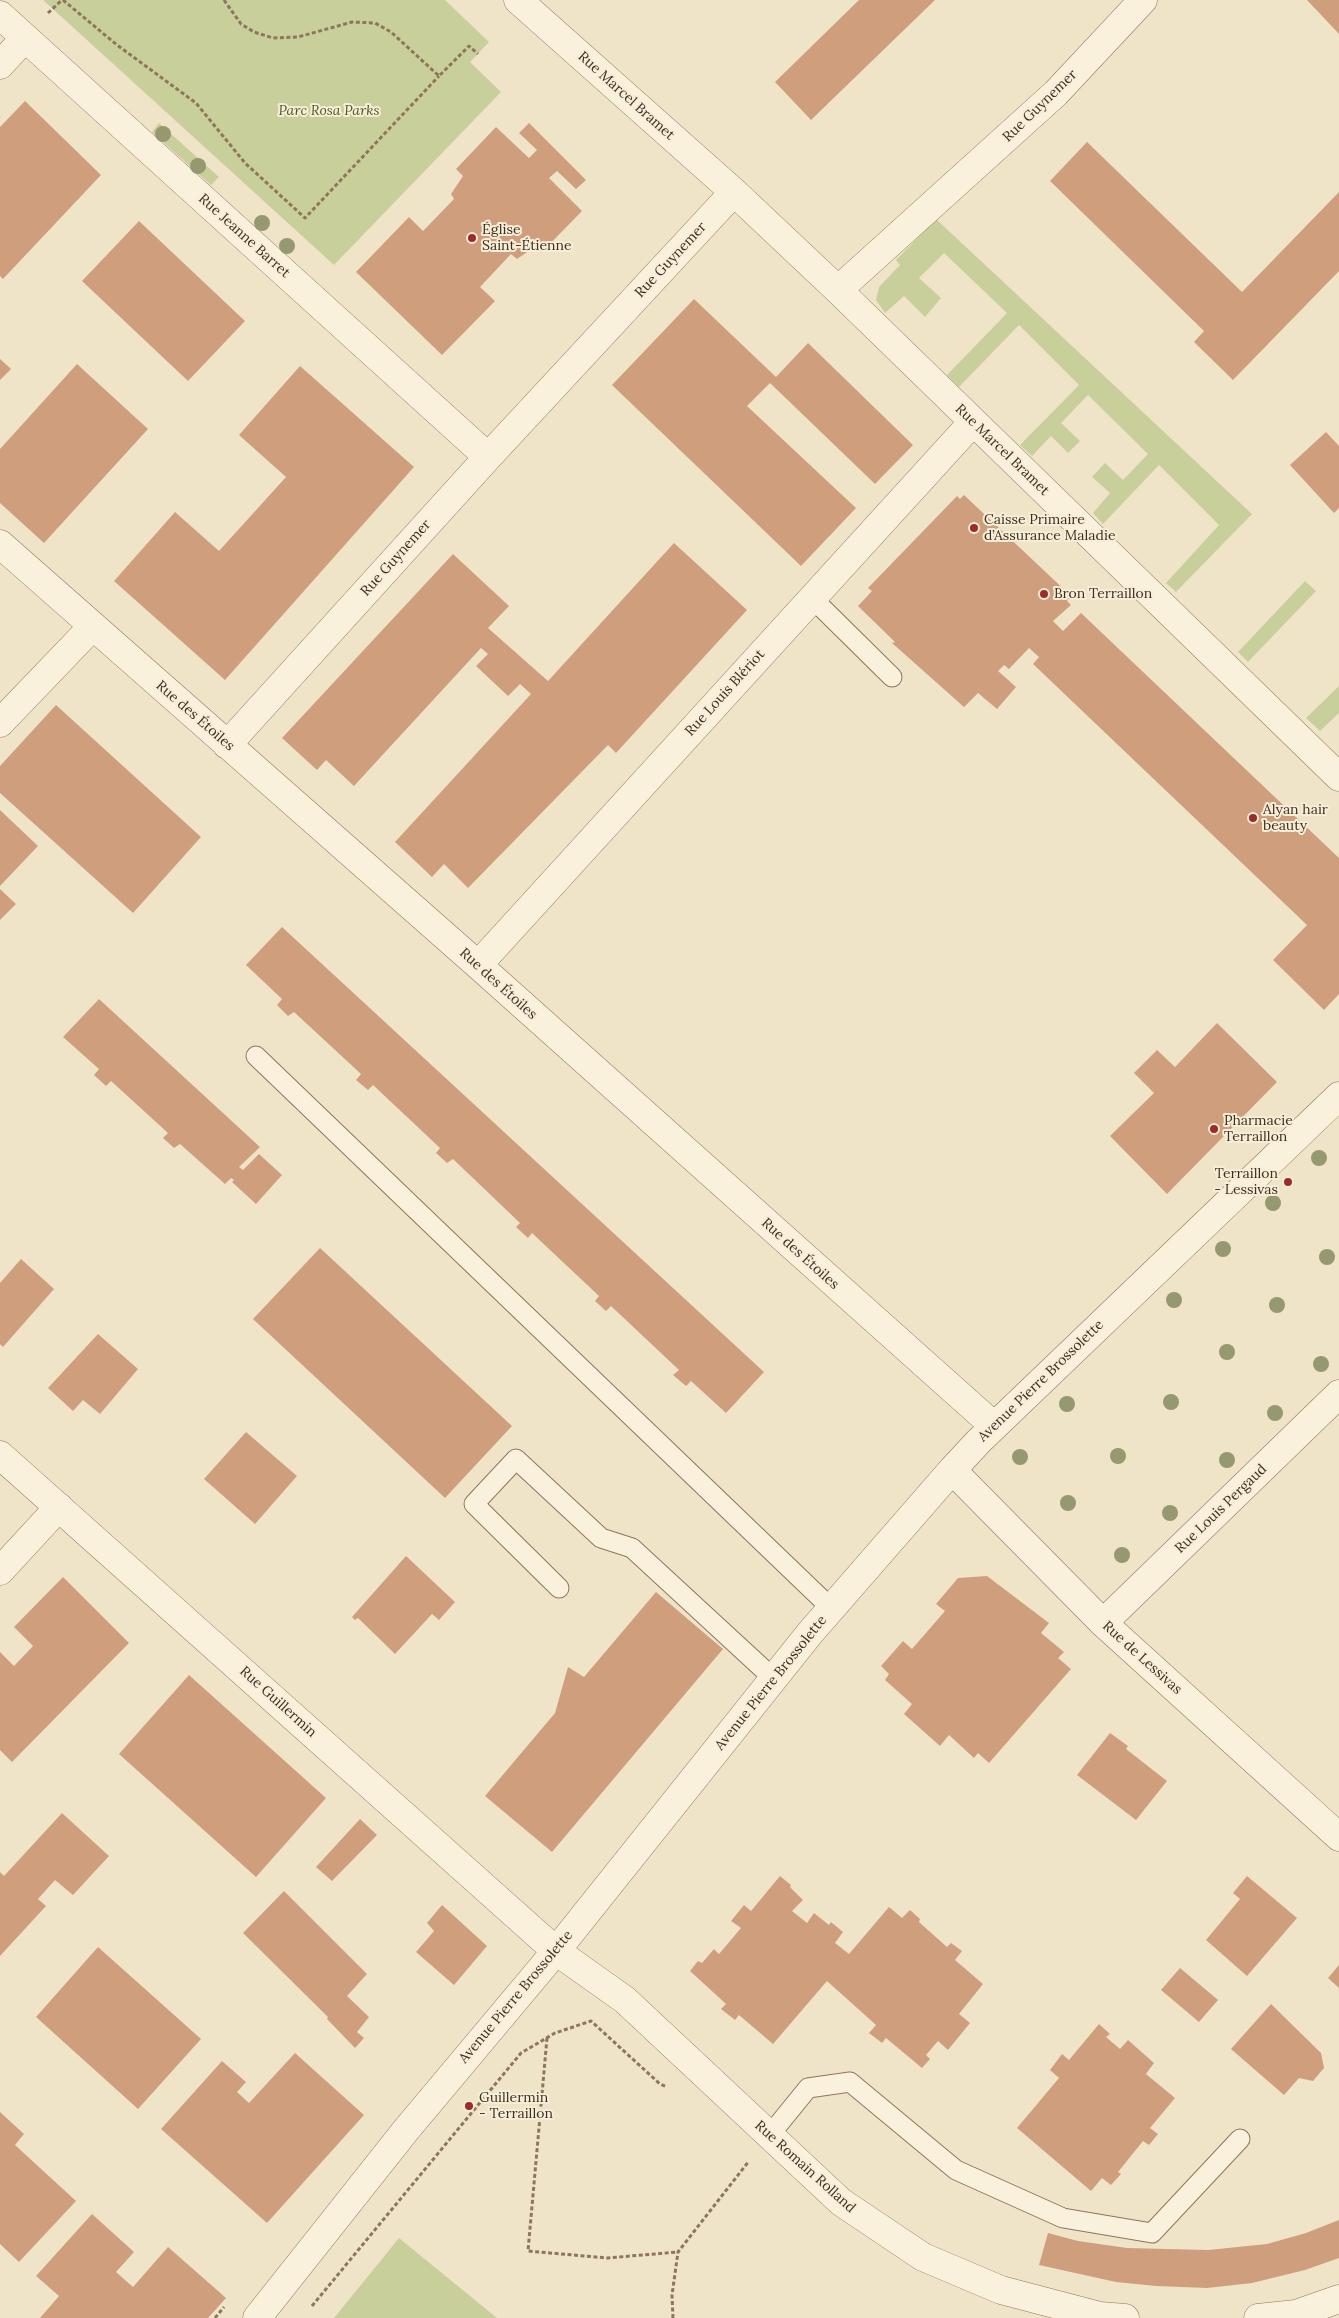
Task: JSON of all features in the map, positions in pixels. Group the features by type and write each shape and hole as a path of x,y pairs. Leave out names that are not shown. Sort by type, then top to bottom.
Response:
{"street":[{"name":"Rue Marcel Bramet","path":"518,0 734,192"},
{"name":"Rue Guynemer","path":"838,290 1056,93 1143,0"},
{"name":"Rue Jeanne Barret","path":"0,14 488,457"},
{"path":"0,65 25,38"},
{"path":"734,192 838,290"},
{"name":"Rue Guynemer","path":"227,745 488,457 734,192"},
{"name":"Rue Marcel Bramet","path":"838,290 1339,777"},
{"name":"Rue Louis Blériot","path":"478,965 973,422"},
{"name":"Rue des Étoiles","path":"0,544 478,965 994,1426"},
{"path":"0,723 92,626"},
{"name":"Avenue Pierre Brossolette","path":"257,2318 406,2130 556,1950 774,1678 952,1470 994,1426 1339,1096"},
{"name":"Rue Louis Pergaud","path":"1103,1623 1339,1394"},
{"name":"Rue Guillermin","path":"0,1455 556,1950"},
{"name":"Rue de Lessivas","path":"952,1470 1103,1623 1339,1836"},
{"path":"0,1571 59,1507"},
{"name":"Rue Romain Rolland","path":"556,1950 625,2000 841,2202 923,2257 1001,2290 1100,2316 1125,2318"},
{"path":"1258,2318 1296,2314 1339,2299"}],"lane":[{"path":"812,598 892,677"},
{"path":"256,1056 832,1609"},
{"path":"559,1588 474,1504 516,1459 601,1538 632,1548 774,1678"},
{"path":"769,2136 808,2088 850,2082 956,2170 1063,2218 1152,2234 1240,2139"}],"path":[{"path":"45,17 63,0 132,57 196,103 245,163 305,218 469,46 478,54"},
{"path":"224,0 241,24 254,32 272,38 298,37 352,22 375,23 391,32 439,76"},
{"path":"308,2310 522,2053 547,2038 591,2021 660,2084 668,2088"},
{"path":"547,2038 528,2252 607,2258 678,2252"},
{"path":"673,2318 672,2295 678,2252 769,2136"}],"green space":[{"name":"Parc Rosa Parks","path":"43,0 445,0 489,42 470,62 501,92 334,265"},
{"path":"159,123 219,177 211,185 152,132"},
{"path":"936,219 1252,514 1176,592 1166,583 1219,525 1159,465 1103,524 1093,513 1110,493 1092,477 1105,463 1123,480 1148,454 1088,395 1061,423 1080,441 1068,453 1051,436 1032,456 1020,445 1079,385 1019,325 959,387 947,375 1007,313 944,253 919,278 941,298 925,317 904,296 885,313 876,300 879,287 900,265 896,260"},
{"path":"1305,581 1316,591 1248,662 1238,652"},
{"path":"1339,686 1339,713 1320,731 1306,718"},
{"path":"399,2238 497,2318 334,2318"}],"building":[{"path":"859,0 935,0 811,120 775,82"},
{"path":"1307,0 1339,0 1339,34"},
{"path":"25,101 101,175 3,279 0,276 0,127"},
{"name":"Église Saint-Étienne","path":"529,123 586,180 576,189 557,171 549,178 582,211 542,252 536,246 517,259 511,254 480,287 495,301 442,355 356,272 409,217 423,231 454,199 451,194 463,176 456,169 496,127 529,158 537,150 519,133"},
{"path":"1087,142 1242,292 1339,192 1339,271 1233,380 1194,342 1204,331 1050,181"},
{"path":"139,221 245,321 188,381 82,281"},
{"path":"694,299 776,377 808,343 913,445 875,484 770,383 747,406 856,508 801,566 612,385"},
{"path":"0,359 11,369 0,380"},
{"path":"77,364 148,429 44,543 0,503 0,449"},
{"path":"300,366 414,467 225,680 114,581 175,512 219,551 286,477 239,435"},
{"path":"1326,432 1339,446 1339,508 1334,513 1290,465"},
{"path":"964,495 1071,596 1067,601 1071,605 1053,621 1063,631 1081,613 1339,858 1339,994 1324,1010 1273,960 1307,925 1033,664 1039,657 1029,648 1009,669 1004,665 998,671 1016,687 997,709 978,693 964,707 892,643 895,642 858,606 872,591 868,588 957,496 960,499"},
{"path":"674,543 747,610 616,753 608,745 468,888 444,864 432,877 395,842 531,694 520,684 508,696 476,666 488,654 481,648 354,786 326,760 317,770 282,738 453,554 509,606 488,628 548,681"},
{"path":"56,705 201,837 133,913 0,793 0,766"},
{"path":"0,810 38,846 0,886"},
{"path":"0,889 16,904 0,920"},
{"path":"282,927 764,1372 726,1413 691,1381 686,1386 673,1375 679,1370 611,1306 606,1311 595,1301 599,1296 532,1233 528,1238 516,1227 520,1223 453,1159 447,1163 436,1153 440,1148 373,1085 368,1090 356,1080 361,1074 294,1012 288,1016 277,1005 282,999 246,965"},
{"path":"99,999 260,1147 239,1167 243,1170 259,1154 282,1175 256,1204 232,1182 234,1180 231,1178 225,1184 180,1144 174,1148 163,1138 168,1133 111,1081 106,1086 94,1075 99,1069 63,1037"},
{"path":"1217,1023 1277,1082 1167,1194 1110,1136 1154,1093 1134,1073 1157,1050 1175,1067"},
{"path":"320,1248 512,1426 445,1498 253,1319"},
{"path":"21,1259 54,1289 3,1347 0,1344 0,1283"},
{"path":"98,1334 138,1369 100,1414 83,1400 73,1411 48,1388"},
{"path":"246,1432 297,1476 255,1524 204,1479"},
{"path":"406,1556 455,1602 439,1620 432,1614 395,1654 358,1618 355,1620 352,1617"},
{"path":"987,1576 1049,1623 1041,1633 1064,1652 1058,1658 1071,1669 989,1763 978,1753 974,1758 949,1735 940,1746 904,1714 912,1704 885,1680 889,1674 881,1666 903,1641 912,1649 945,1611 936,1604 958,1578"},
{"path":"63,1577 129,1643 12,1762 0,1750 0,1652 14,1666 33,1646 14,1627"},
{"path":"656,1592 723,1649 552,1852 485,1796 555,1713 568,1667 584,1677"},
{"path":"189,1675 326,1798 256,1877 119,1754"},
{"path":"1110,1733 1128,1746 1126,1749 1167,1781 1136,1820 1077,1775"},
{"path":"62,1813 109,1856 73,1895 55,1880 38,1899 46,1906 0,1956 0,1872 4,1876"},
{"path":"360,1819 377,1835 332,1881 316,1867"},
{"path":"780,1876 791,1885 790,1887 803,1900 792,1911 807,1923 814,1913 829,1925 831,1922 843,1932 835,1943 849,1954 889,1907 902,1918 910,1910 920,1919 919,1922 947,1947 951,1943 962,1951 955,1960 983,1984 959,2014 970,2023 948,2050 938,2041 926,2055 930,2059 922,2068 886,2038 882,2043 869,2033 876,2025 827,1981 773,2044 739,2015 735,2020 721,2009 726,2004 690,1971 698,1961 702,1963 714,1949 719,1954 741,1928 731,1921 744,1905 751,1911"},
{"path":"1247,1876 1297,1918 1247,1976 1206,1940 1240,1899 1233,1893"},
{"path":"284,1891 367,1974 347,1996 369,2017 357,2032 364,2038 355,2048 327,2019 328,2017 243,1933"},
{"path":"442,1905 487,1946 454,1985 416,1952 434,1931 427,1923"},
{"path":"98,1947 201,2039 138,2109 36,2017"},
{"path":"1339,1965 1339,1988 1328,1978"},
{"path":"1180,1968 1218,2000 1199,2022 1161,1990"},
{"path":"1271,2004 1321,2053 1324,2068 1313,2081 1299,2078 1284,2095 1231,2049"},
{"path":"1099,2024 1110,2034 1106,2037 1120,2049 1128,2040 1154,2063 1146,2074 1175,2098 1150,2128 1158,2134 1149,2145 1143,2141 1118,2172 1121,2174 1111,2185 1102,2178 1091,2191 1017,2128 1059,2078 1050,2070 1062,2054 1069,2060"},
{"path":"295,2053 364,2115 267,2223 161,2129 222,2061 246,2082 237,2092 249,2103"},
{"path":"0,2112 24,2134 15,2145 76,2201 19,2262 0,2244"},
{"path":"92,2214 134,2252 116,2272 133,2287 168,2247 226,2298 208,2318 40,2318 59,2296 36,2276"},
{"path":"1339,2220 1339,2258 1305,2270 1252,2283 1207,2288 1156,2286 1116,2282 1039,2265 1048,2233 1078,2241 1127,2248 1208,2250 1267,2244 1306,2233"}],"place":[{"name":"Église Saint-Étienne","path":"472,238"},
{"name":"Caisse Primaire d’Assurance Maladie","path":"974,528"},
{"name":"Bron Terraillon","path":"1044,594"},
{"name":"Alyan hair beauty","path":"1253,818"},
{"name":"Pharmacie Terraillon","path":"1214,1129"},
{"name":"Terraillon - Lessivas","path":"1288,1182"},
{"name":"Guillermin - Terraillon","path":"469,2106"}]}
